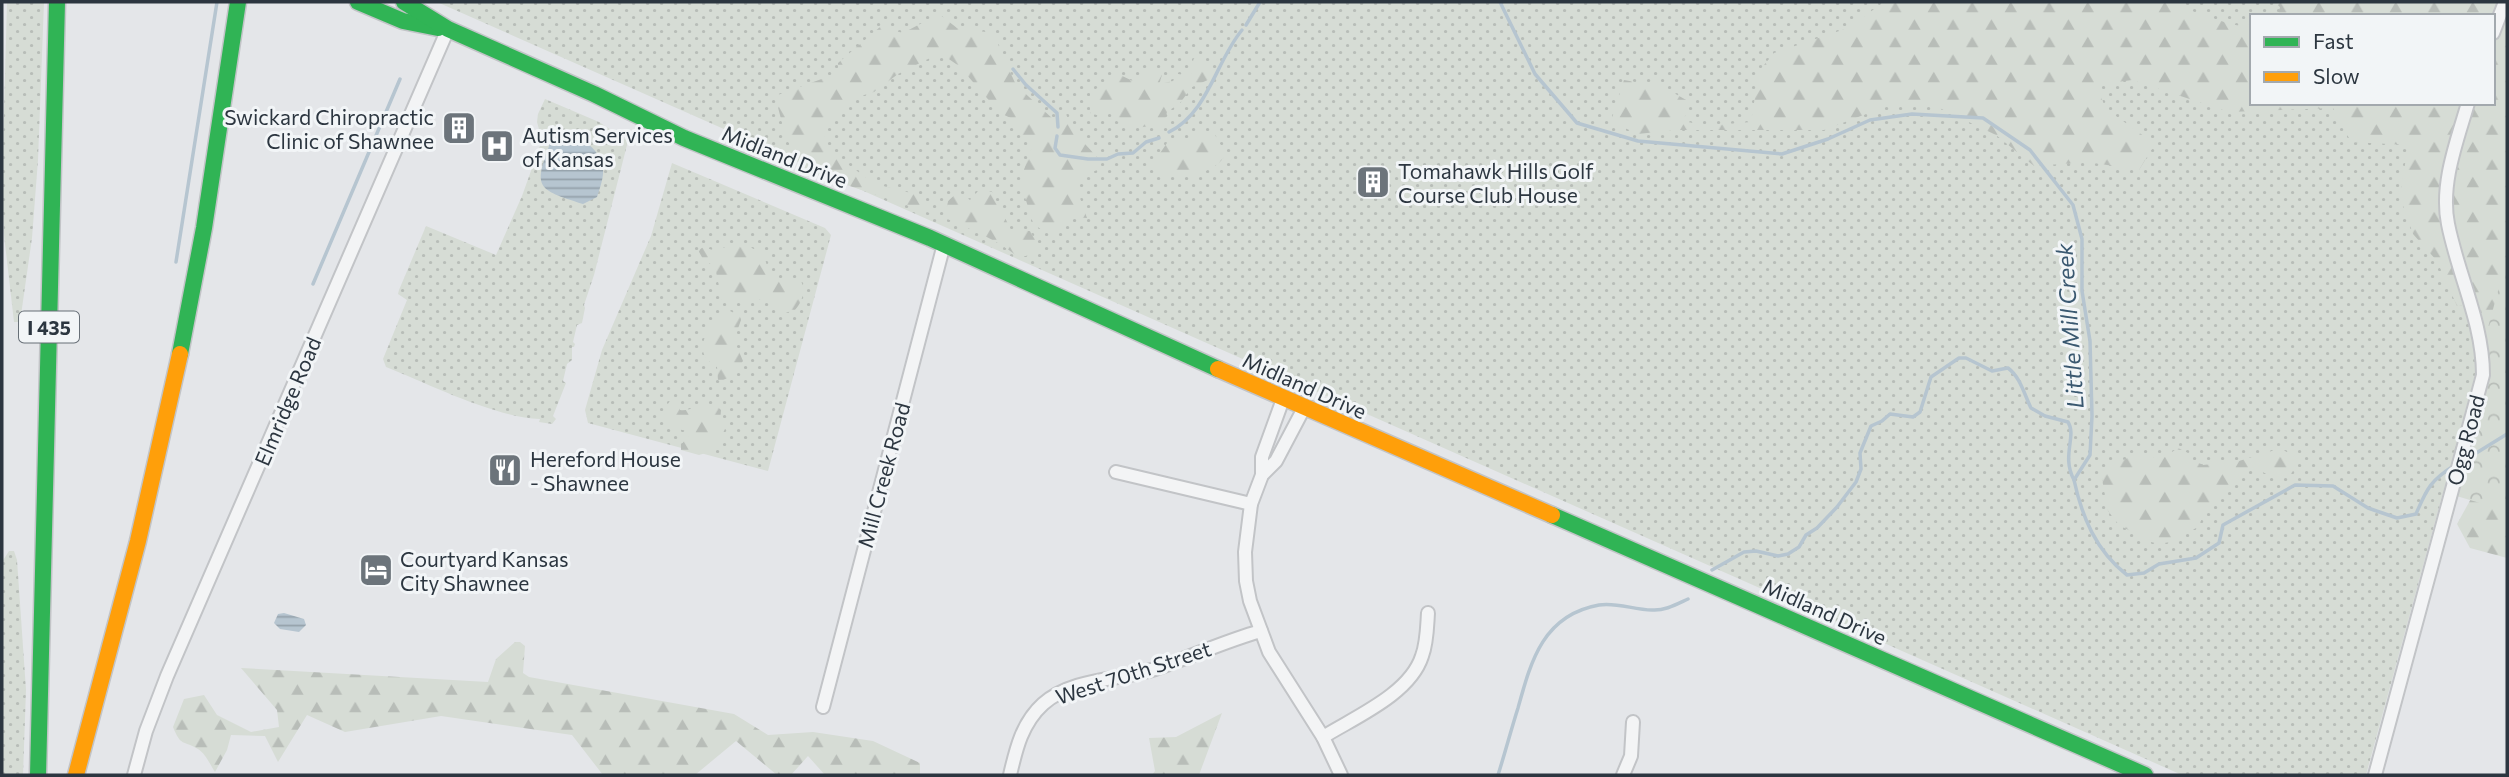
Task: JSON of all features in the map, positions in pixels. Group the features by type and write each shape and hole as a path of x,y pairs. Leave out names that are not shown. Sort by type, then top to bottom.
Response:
{"main road":[{"name":"I 435","path":"38,775 57,2"},
{"path":"76,775 138,541 171,399 204,228 238,2"},
{"path":"234,34 249,2"},
{"name":"Midland Drive","path":"358,2 403,22 449,29"},
{"name":"Midland Drive","path":"404,2 449,29 684,138 944,244 1283,399 2146,775"}],"street":[{"path":"2495,28 2505,2"},
{"name":"Elmridge Road","path":"134,775 146,730 167,676 449,29"},
{"name":"Ogg Road","path":"2375,775 2483,375 2483,358 2477,327 2448,224 2446,204 2449,175 2467,105"},
{"name":"Mill Creek Road","path":"823,706 944,244"},
{"path":"1283,399 1262,457 1262,475 1251,504 1245,552 1246,581 1261,631 1279,668 1324,737 1340,775"},
{"path":"1262,475 1276,461 1304,408"},
{"path":"1116,472 1251,504"},
{"path":"1324,737 1403,686 1415,673 1426,642 1427,613"},
{"name":"West 70th Street","path":"1010,775 1023,729 1044,702 1056,695 1081,685 1158,668 1227,640 1261,631"},
{"path":"1622,775 1631,756 1633,722"}],"green space":[{"path":"7,2 44,2 38,160 32,238 20,322 14,322 4,235 2,186"},
{"path":"437,2 2507,2 2507,258 2366,775 2182,775"},
{"path":"1884,2 2180,2 2183,8 2230,24 2250,28 2250,105 2495,105 2495,14 2278,14 2280,7 2273,2 2507,2 2507,371 2489,346 2480,305 2457,306 2437,261 2413,234 2400,197 2408,145 2351,142 2333,108 2229,112 2132,80 2096,85 2106,109 2155,144 2139,170 2088,162 2034,166 1996,135 1929,103 1887,106 1824,130 1678,130 1637,134 1611,121 1624,80 1663,87 1688,101 1684,121 1705,126 1751,122 1759,71 1774,53 1848,28"},
{"path":"939,14 957,28 993,33 1016,85 1053,119 1066,114 1073,131 1097,157 1099,169 1074,181 1087,218 1072,217 1068,225 1044,232 1033,223 1020,181 1033,144 1017,132 1015,120 1000,113 959,66 940,53 898,74 874,92 851,99 823,129 828,150 875,184 923,196 930,213 805,171 786,138 775,96 838,73 838,63 880,27 903,33"},
{"path":"1194,58 1208,62 1213,71 1210,79 1192,87 1180,103 1167,112 1164,124 1136,128 1114,120 1112,113 1100,116 1090,113 1090,93 1118,74 1137,83 1140,75 1154,65 1162,75 1159,84 1173,81 1178,74 1192,76"},
{"path":"545,99 599,122 628,141 584,305 582,323 577,325 572,360 567,364 563,381 566,383 553,416 556,419 552,424 539,422 540,419 503,413 463,399 386,367 383,359 407,300 398,294 399,290 426,226 496,255 522,196 542,140 537,122"},
{"path":"1198,133 1215,135 1226,154 1221,161 1196,174 1159,172 1154,162 1167,143 1189,139"},
{"path":"672,163 825,228 831,235 768,471 588,423 585,410 602,350 651,236"},
{"path":"980,189 992,192 995,200 1002,205 1011,230 1030,231 1040,248 1026,256 1017,256 992,239 945,218 948,201 958,192 970,200"},
{"path":"728,246 750,247 763,254 770,274 776,279 800,279 803,295 795,310 785,313 764,299 734,303 722,300 715,267 703,259 698,250 704,247 715,251"},
{"path":"2507,258 2507,511 2443,492"},
{"path":"730,311 740,316 734,340 743,361 732,376 721,381 718,380 717,367 704,355 703,342 719,315"},
{"path":"670,401 678,403 680,410 711,405 721,410 720,423 725,429 709,452 699,455 681,450 681,445 690,434 689,431 671,426 667,422 664,413"},
{"path":"2178,448 2203,465 2239,461 2275,450 2285,451 2301,460 2290,475 2276,479 2255,468 2248,469 2236,477 2206,510 2198,527 2170,542 2159,544 2119,525 2108,511 2102,479 2105,469 2138,453 2163,458"},
{"path":"2507,461 2507,558 2470,548 2457,524 2483,477"},
{"path":"9,551 14,551 17,560 26,690 23,775 2,775 2,562"},
{"path":"515,642 525,646 523,673 529,677 734,714 768,735 813,732 873,741 920,763 920,775 825,775 808,756 791,775 777,775 736,741 695,775 603,775 572,735 441,716 345,732 307,715 278,762 265,736 231,735 227,750 215,772 203,753 180,740 173,727 184,699 204,695 217,715 251,732 279,727 277,710 241,668 488,682 496,659"},
{"path":"1222,713 1199,775 1152,775 1155,771 1149,738 1176,737"}],"shaded area":[{"path":"565,134 589,145 598,155 603,168 597,197 583,204 547,190 541,178 551,141"},
{"path":"284,613 304,619 306,625 299,632 280,629 274,623 278,614"}],"waterway":[{"path":"176,262 217,2"},
{"path":"1246,25 1260,2"},
{"name":"Little Mill Creek","path":"1500,2 1535,74 1577,123 1638,141 1782,154 1828,139 1870,120 1912,114 1983,118 2030,150 2073,205 2082,239 2082,291 2090,341 2092,416 2090,455 2074,480 2081,507 2092,532 2107,555 2127,575 2144,573 2159,564 2196,558 2219,543 2223,525 2295,485 2333,486 2368,508 2397,518 2416,514 2431,485 2455,465"},
{"path":"1169,132 1182,123 1202,100 1242,30"},
{"path":"1013,69 1026,85 1057,113 1058,127"},
{"path":"313,284 400,79"},
{"path":"1057,136 1055,148 1060,155 1088,159 1107,159 1118,154 1133,153 1146,142 1159,138"},
{"path":"1712,570 1744,552 1756,551 1778,556 1788,554 1799,547 1806,535 1817,528 1837,507 1856,482 1861,469 1860,453 1871,426 1890,414 1913,417 1920,412 1931,377 1959,358 1966,358 1992,371 2008,368 2019,381 2031,408 2045,416 2068,422 2071,434 2069,463 2074,480"},
{"name":"Little Mill Creek","path":"2465,460 2507,434"},
{"path":"1498,775 1528,673 1542,643 1552,630 1580,610 1599,605 1657,610 1688,599"}],"traffic: fast":[{"path":"38,775 57,2"},
{"path":"180,354 204,228 238,2"},
{"path":"358,2 403,21 438,28"},
{"path":"404,2 448,29 594,94 684,138 930,238 1218,369"},
{"path":"1552,515 2145,775"}],"traffic: slow":[{"path":"76,775 138,541 180,354"},
{"path":"1218,369 1552,515"}],"place":[{"name":"Swickard Chiropractic Clinic of Shawnee","path":"459,128"},
{"name":"Autism Services of Kansas","path":"497,146"},
{"name":"Tomahawk Hills Golf Course Club House","path":"1373,182"},
{"name":"Hereford House - Shawnee","path":"505,470"},
{"name":"Courtyard Kansas City Shawnee","path":"376,570"}]}
